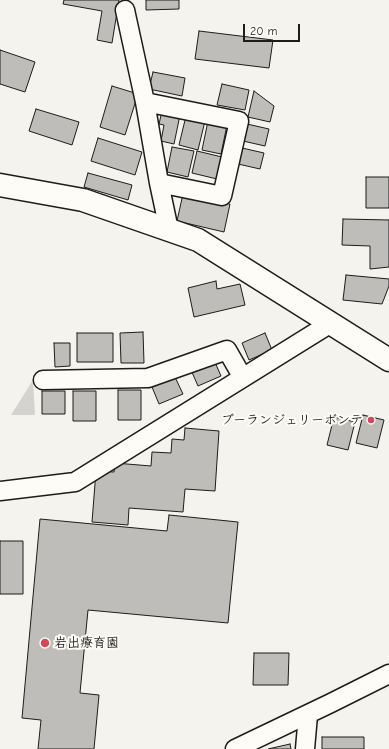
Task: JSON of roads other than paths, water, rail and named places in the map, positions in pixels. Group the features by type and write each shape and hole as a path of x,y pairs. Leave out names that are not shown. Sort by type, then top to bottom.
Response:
{"street":[{"path":"125,10 145,102 169,230"},
{"path":"145,102 239,121 222,196 159,183"},
{"path":"0,185 83,200 198,240 389,360"},
{"path":"0,491 75,482 331,324"},
{"path":"43,380 148,378 227,350 243,378"},
{"path":"235,749 308,715 389,674"},
{"path":"304,749 308,715"}],"place":[{"name":"ブーランジェリーボンテ","path":"371,420"},
{"name":"岩出療育園","path":"45,643"}]}
